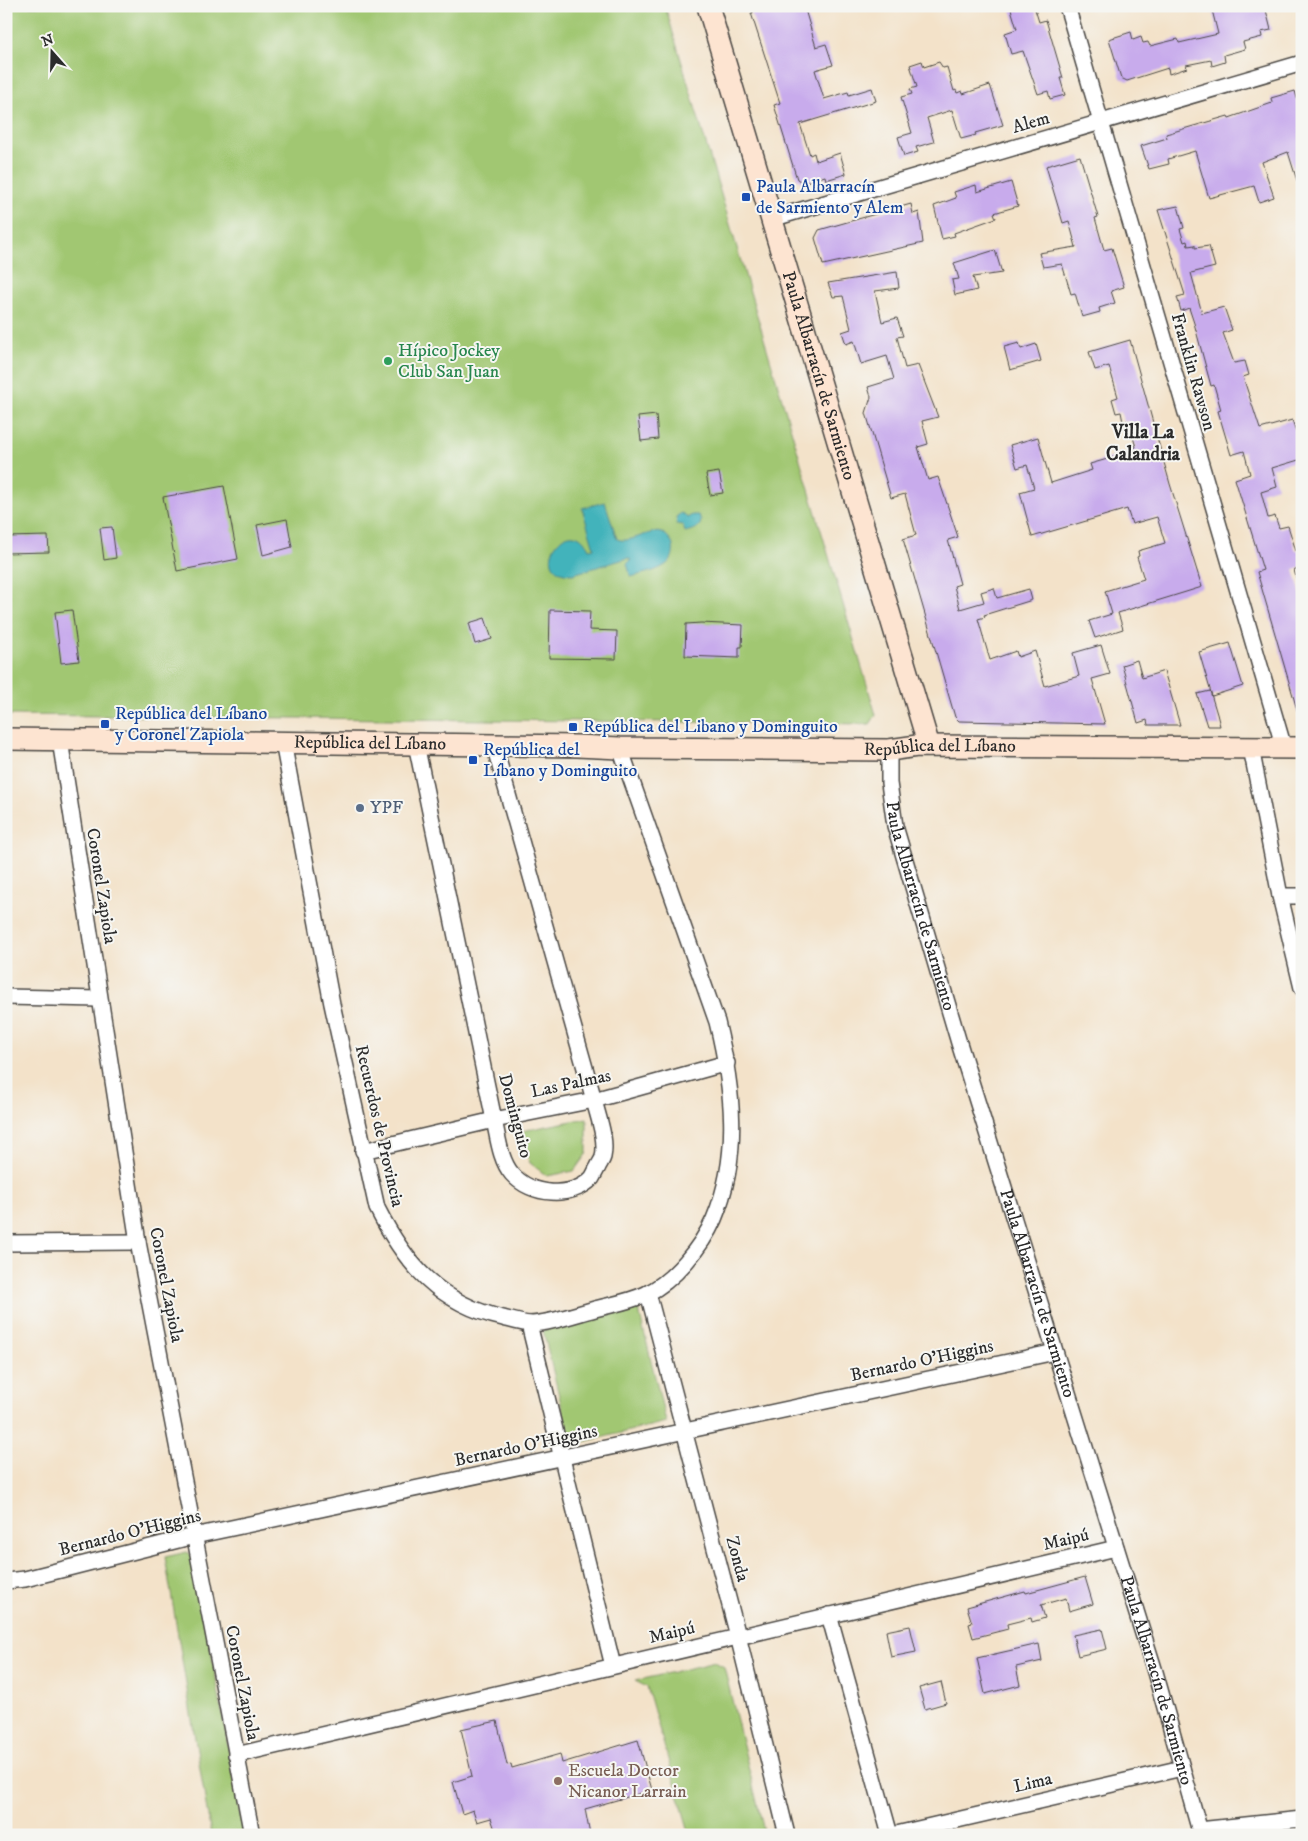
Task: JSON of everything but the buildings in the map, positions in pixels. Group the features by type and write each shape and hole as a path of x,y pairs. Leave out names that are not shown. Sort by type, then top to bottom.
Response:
{"main road":[{"name":"Paula Albarracín de Sarmiento","path":"708,6 929,746"},
{"name":"República del Líbano","path":"6,739 889,750 929,746 1293,748"}],"street":[{"name":"Franklin Rawson","path":"1067,6 1293,748"},
{"name":"Alem","path":"771,219 1302,63"},
{"name":"Coronel Zapiola","path":"60,740 138,1242 252,1835"},
{"name":"Recuerdos de Provincia","path":"283,742 332,1004 377,1208 390,1235 417,1270 445,1295 485,1314 529,1324 624,1302 648,1293 676,1273 697,1248 714,1221 725,1190 730,1164 732,1115 727,1063 717,1022 620,748"},
{"name":"Dominguito","path":"416,744 494,1120 505,1164 522,1183 538,1190 559,1192 576,1189 592,1178 603,1158 603,1140 594,1100 494,745"},
{"path":"1251,748 1280,896 1302,988"},
{"name":"Paula Albarracín de Sarmiento","path":"889,750 889,783 895,826 959,1043 1155,1672 1200,1832"},
{"path":"1280,896 1302,896"},
{"path":"6,996 99,999"},
{"name":"Las Palmas","path":"363,1150 494,1120 594,1100 727,1063"},
{"path":"6,1243 138,1242"},
{"name":"Zonda","path":"648,1293 738,1636 787,1835"},
{"path":"529,1324 613,1666"},
{"name":"Bernardo O'Higgins","path":"6,1581 25,1579 194,1536 1055,1352"},
{"name":"Maipú","path":"236,1755 1116,1548"},
{"path":"828,1615 891,1835"},
{"name":"Lima","path":"891,1835 1182,1768"},
{"path":"1200,1832 1302,1819"}],"green space":[{"name":"Hípico Jockey Club San Juan","path":"6,6 665,6 876,715 870,724 6,715"},
{"path":"587,1118 587,1153 574,1171 547,1176 530,1163 517,1132"},
{"path":"638,1307 666,1422 571,1445 543,1330"},
{"path":"187,1552 194,1556 244,1835 211,1835 165,1557"},
{"path":"715,1662 724,1667 765,1835 690,1835 647,1687 635,1681"}],"water":[{"path":"605,502 617,539 631,539 659,532 666,535 671,541 673,555 669,561 660,568 631,577 627,564 631,560 628,558 573,574 559,571 552,564 552,555 556,545 562,538 571,535 581,538 589,549 594,548 582,508"},
{"path":"681,513 687,518 692,515 698,515 701,523 696,529 685,532 683,525 677,524 676,517"}],"place":[{"name":"Paula Albarracín de Sarmiento y Alem","path":"746,197"},
{"name":"Hípico Jockey Club San Juan","path":"388,361"},
{"name":"República del Líbano y Coronel Zapiola","path":"105,724"},
{"name":"República del Libano y Dominguito","path":"573,727"},
{"name":"República del Líbano y Dominguito","path":"473,760"},
{"name":"YPF","path":"360,808"},
{"name":"Escuela Doctor Nicanor Larrain","path":"558,1781"}],"district":[{"name":"Villa La Calandria","path":"1143,443"}]}
